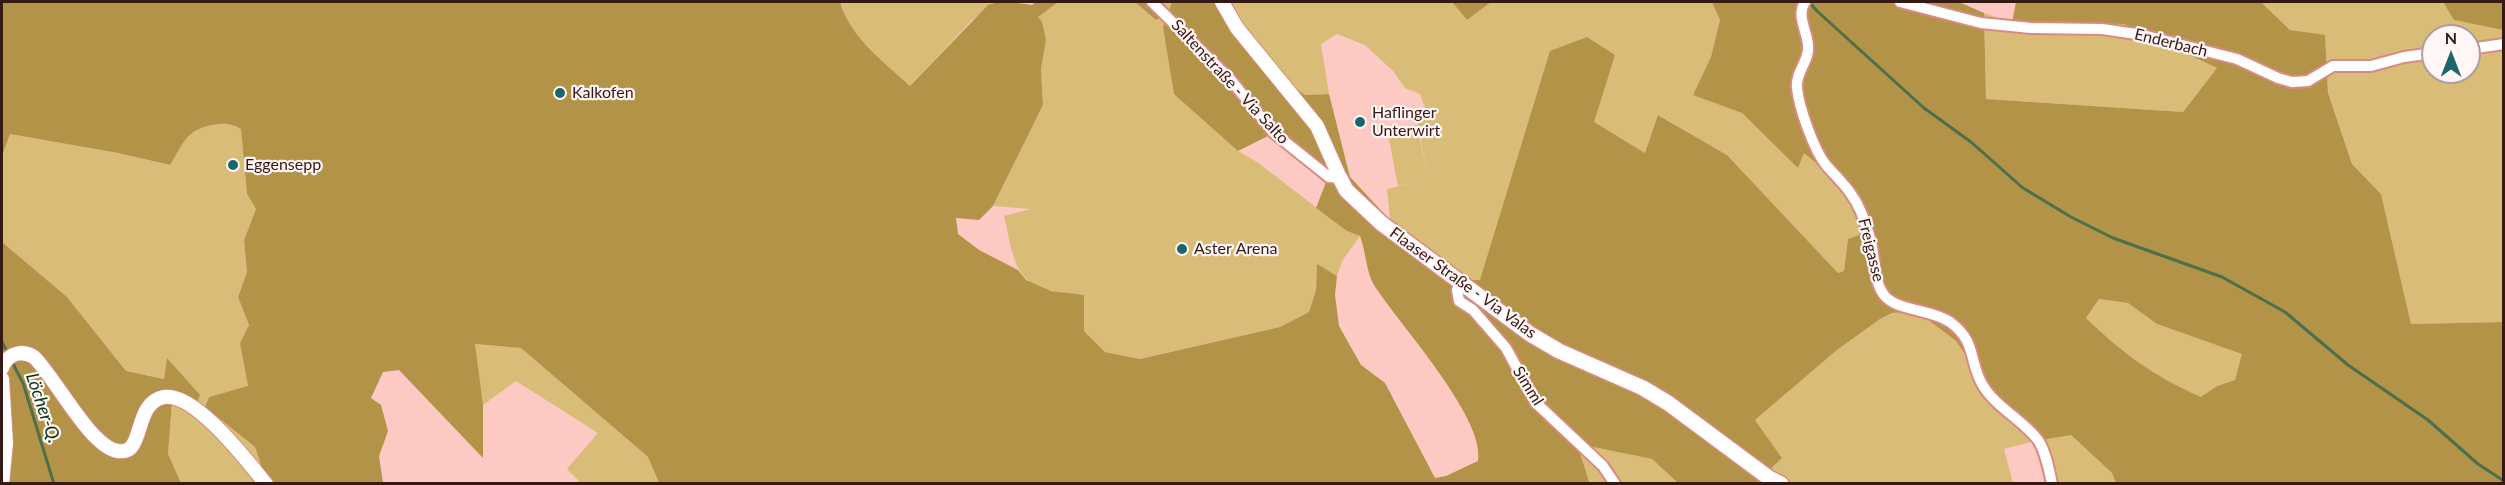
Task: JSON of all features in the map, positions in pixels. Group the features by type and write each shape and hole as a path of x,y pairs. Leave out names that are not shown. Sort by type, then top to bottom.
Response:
{"main road":[{"name":"Flaaser Straße - Via Valas","path":"1340,178 1346,190 1381,223 1530,334 1559,351 1643,388 1668,402 1769,478 1780,483"}],"street":[{"name":"Saltenstraße - Via Salto","path":"1152,2 1230,79 1274,133 1329,177 1340,178"},
{"name":"Flaaser Straße - Via Valas","path":"1222,2 1237,28 1317,126 1340,178"},
{"name":"Freigasse","path":"1805,2 1801,13 1809,49 1798,74 1797,87 1814,141 1825,164 1848,188 1860,209 1872,244 1876,275 1883,294 1897,305 1925,311 1945,319 1957,329 1971,348 1977,373 1985,389 2040,443 2052,483"},
{"name":"Enderbach","path":"1900,2 1981,23 2031,28 2102,29 2136,34 2230,57 2292,82 2308,81 2333,66 2371,66 2421,55"},
{"path":"2481,47 2504,44"},
{"name":"Simml","path":"1460,281 1457,290 1459,301 1473,310 1506,348 1536,403 1603,466 1615,483"},
{"path":"6,361 25,352 34,357 72,409 93,433 114,450 126,451 132,447 136,441 144,410 149,404 163,398 174,398 196,410 217,427 266,483"},
{"path":"2,379 6,443 2,483"}],"shaded area":[{"path":"2,2 840,2 845,15 860,38 910,86 988,5 1004,2 1032,5 1036,2 1058,2 1038,17 1042,22 1046,40 1041,69 1043,105 993,206 979,220 956,218 958,234 979,250 1018,270 1026,280 1051,291 1084,295 1084,331 1105,352 1140,359 1280,327 1309,312 1316,290 1317,264 1337,276 1335,295 1339,326 1361,365 1385,383 1435,478 1446,476 1478,461 1477,443 1455,396 1374,285 1360,236 1347,231 1316,208 1328,177 1274,133 1238,151 1174,94 1163,27 1172,2 1218,2 1293,86 1305,95 1329,94 1350,177 1390,220 1470,280 1480,280 1550,51 1587,37 1615,55 1594,122 1645,153 1658,115 1727,155 1838,273 1844,271 1848,239 1859,235 1862,222 1843,185 1804,153 1798,168 1742,113 1693,95 1711,57 1720,20 1712,2 1959,2 1984,13 1986,99 2183,112 2217,68 2124,24 2012,23 2016,2 2261,2 2290,30 2325,35 2328,93 2352,164 2381,194 2411,324 2503,322 2503,483 2116,483 2112,473 2071,435 2035,441 1980,391 1969,360 1956,341 1927,319 1906,312 1892,313 1880,319 1837,350 1755,420 1782,458 1756,483 1678,483 1652,459 1593,447 1579,450 1590,484 659,483 648,457 521,348 475,344 483,405 483,458 399,370 383,372 371,398 381,405 388,431 379,456 383,483 267,483 255,447 205,407 209,397 248,386 240,343 249,325 238,297 247,272 244,240 256,209 247,194 241,129 224,124 197,130 182,144 170,165 118,153 10,134 2,156","holes":["2099,299 2128,303 2157,324 2242,354 2235,380 2217,386 2201,397 2140,363 2086,318"]},
{"path":"840,2 995,2 971,21 910,86 860,38 845,15"},
{"name":"Aster Arena","path":"1058,2 1135,2 1156,20 1160,16 1146,2 1172,2 1163,27 1238,151 1257,162 1347,231 1360,236 1342,261 1337,276 1317,265 1316,290 1309,312 1280,327 1140,359 1105,352 1084,331 1063,292 1047,290 1034,285 1025,277 1014,257 1004,216 1031,209 993,206 1043,105 1041,69 1046,40 1037,17"},
{"path":"1135,2 1146,2 1160,17 1156,20"},
{"path":"1227,2 1452,2 1467,20 1491,2 1712,2 1720,20 1711,57 1694,95 1742,113 1798,167 1804,152 1843,185 1862,222 1859,235 1848,239 1844,271 1838,273 1727,155 1659,115 1645,153 1593,122 1615,55 1480,280 1470,280 1390,220 1387,189 1420,181 1398,186 1388,134 1391,130 1416,125 1428,173 1417,125 1426,110 1420,94 1405,88 1393,71 1365,45 1337,34 1321,44 1329,94 1305,95 1261,52"},
{"path":"1452,2 1491,2 1467,20"},
{"path":"2261,2 2443,2 2454,20 2474,24 2421,24 2421,84 2481,84 2481,26 2503,30 2503,322 2411,324 2381,194 2352,164 2328,93 2325,36 2290,30"},
{"path":"2443,2 2503,2 2503,30 2454,20"},
{"path":"1984,13 2012,23 2124,24 2217,68 2183,112 1986,99"},
{"path":"227,123 241,129 247,194 256,209 244,240 247,272 238,297 249,325 241,343 248,387 209,397 205,407 255,447 267,483 181,483 168,454 172,402 167,359 164,379 126,371 67,297 2,242 2,156 10,134 118,153 169,165 186,138 196,130"},
{"path":"2,242 67,297 126,371 164,379 167,358 200,395 196,405 172,402 168,454 181,483 2,483"},
{"path":"2099,299 2128,303 2157,324 2243,354 2235,380 2217,386 2202,398 2154,373 2126,353 2086,318"},
{"path":"1906,312 1927,319 1956,341 1969,360 2071,435 2112,473 2116,483 2052,483 2034,441 2004,449 2013,483 1756,483 1782,458 1755,420 1837,350 1880,319 1892,313"},
{"path":"474,344 521,348 648,457 659,483 577,483 579,481 567,469 598,433 516,381 483,405"},
{"path":"1593,447 1652,459 1678,483 1590,483 1579,450"}],"waterway":[{"path":"1809,2 1924,108 1971,142 2023,188 2071,217 2113,238 2222,277 2285,312 2348,365 2428,420 2478,464 2504,481"},
{"name":"Löcher-Q.","path":"2,342 8,354"},
{"name":"Löcher-Q.","path":"11,360 23,383 54,484"}],"place":[{"name":"Kalkofen","path":"560,93"},
{"name":"Haflinger Unterwirt","path":"1360,122"},
{"name":"Eggensepp","path":"233,165"},
{"name":"Aster Arena","path":"1182,249"}]}
